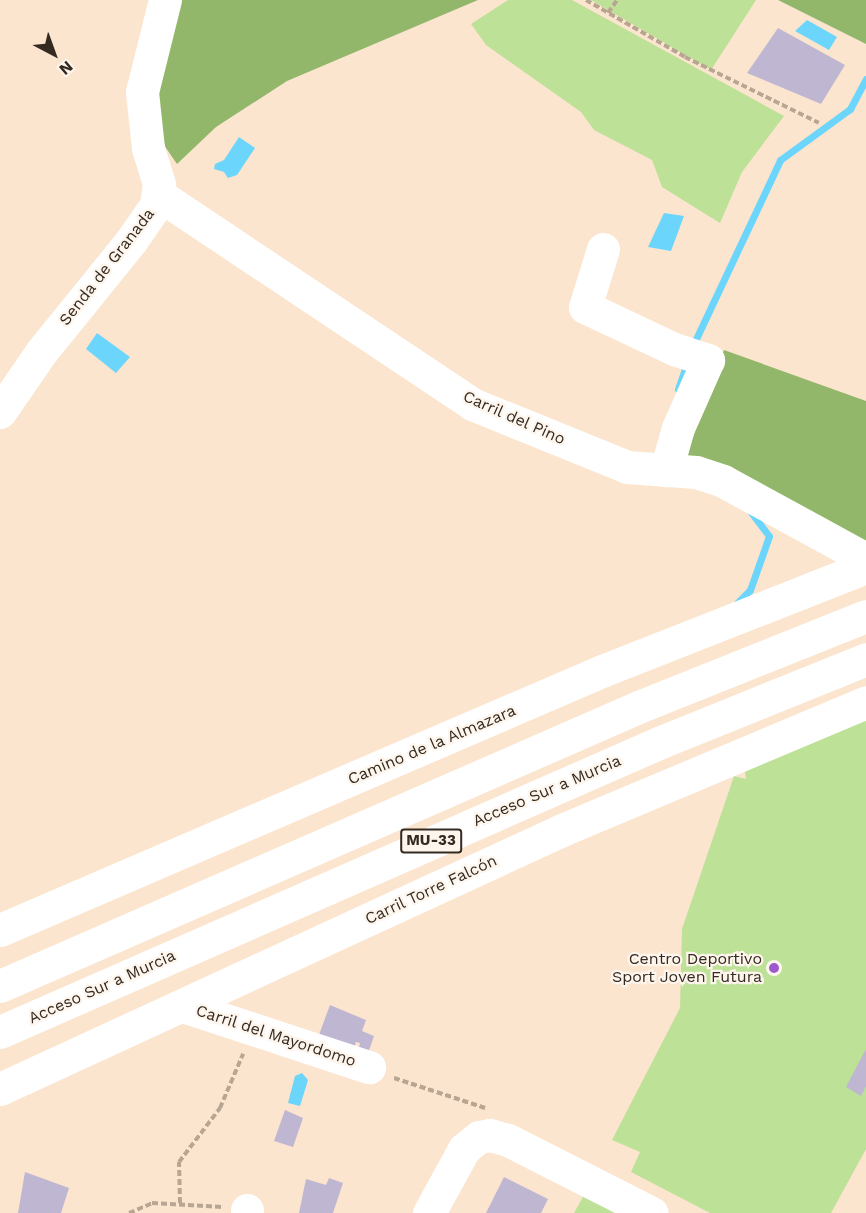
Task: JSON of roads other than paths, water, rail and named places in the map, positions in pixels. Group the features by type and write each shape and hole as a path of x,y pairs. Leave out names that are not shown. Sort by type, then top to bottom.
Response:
{"main road":[{"name":"Senda de Granada","path":"0,412 10,377 131,242 159,195 143,119 142,92 165,0"},
{"name":"Carril del Pino","path":"159,195 472,404 627,467 696,472 723,481 866,559"},
{"path":"603,249 585,307 674,349 708,360 678,428 666,470"},
{"name":"Camino de la Almazara","path":"0,930 602,671 866,567"},
{"name":"MU-33","path":"0,986 631,710 866,616"},
{"name":"Acceso Sur a Murcia","path":"0,1032 661,741 866,659"},
{"name":"Carril Torre Falcón","path":"0,1089 562,830 866,702"},
{"name":"Carril del Mayordomo","path":"183,1006 369,1066"},
{"path":"429,1213 458,1158 487,1135 508,1140 652,1213"}],"water":[{"path":"807,20 837,37 829,50 795,31"},
{"path":"239,137 255,148 237,175 228,178 224,172 214,169 215,164 224,160"},
{"path":"664,213 684,216 671,251 648,247"},
{"path":"97,333 130,357 116,373 86,349"},
{"path":"302,1073 308,1080 300,1106 288,1103 295,1076"}],"waterway":[{"path":"695,341 780,160 850,109 866,79"},
{"path":"678,389 687,363"},
{"path":"737,603 750,590 769,536 751,512"}],"place":[{"name":"Centro Deportivo Sport Joven Futura","path":"774,968"}]}
